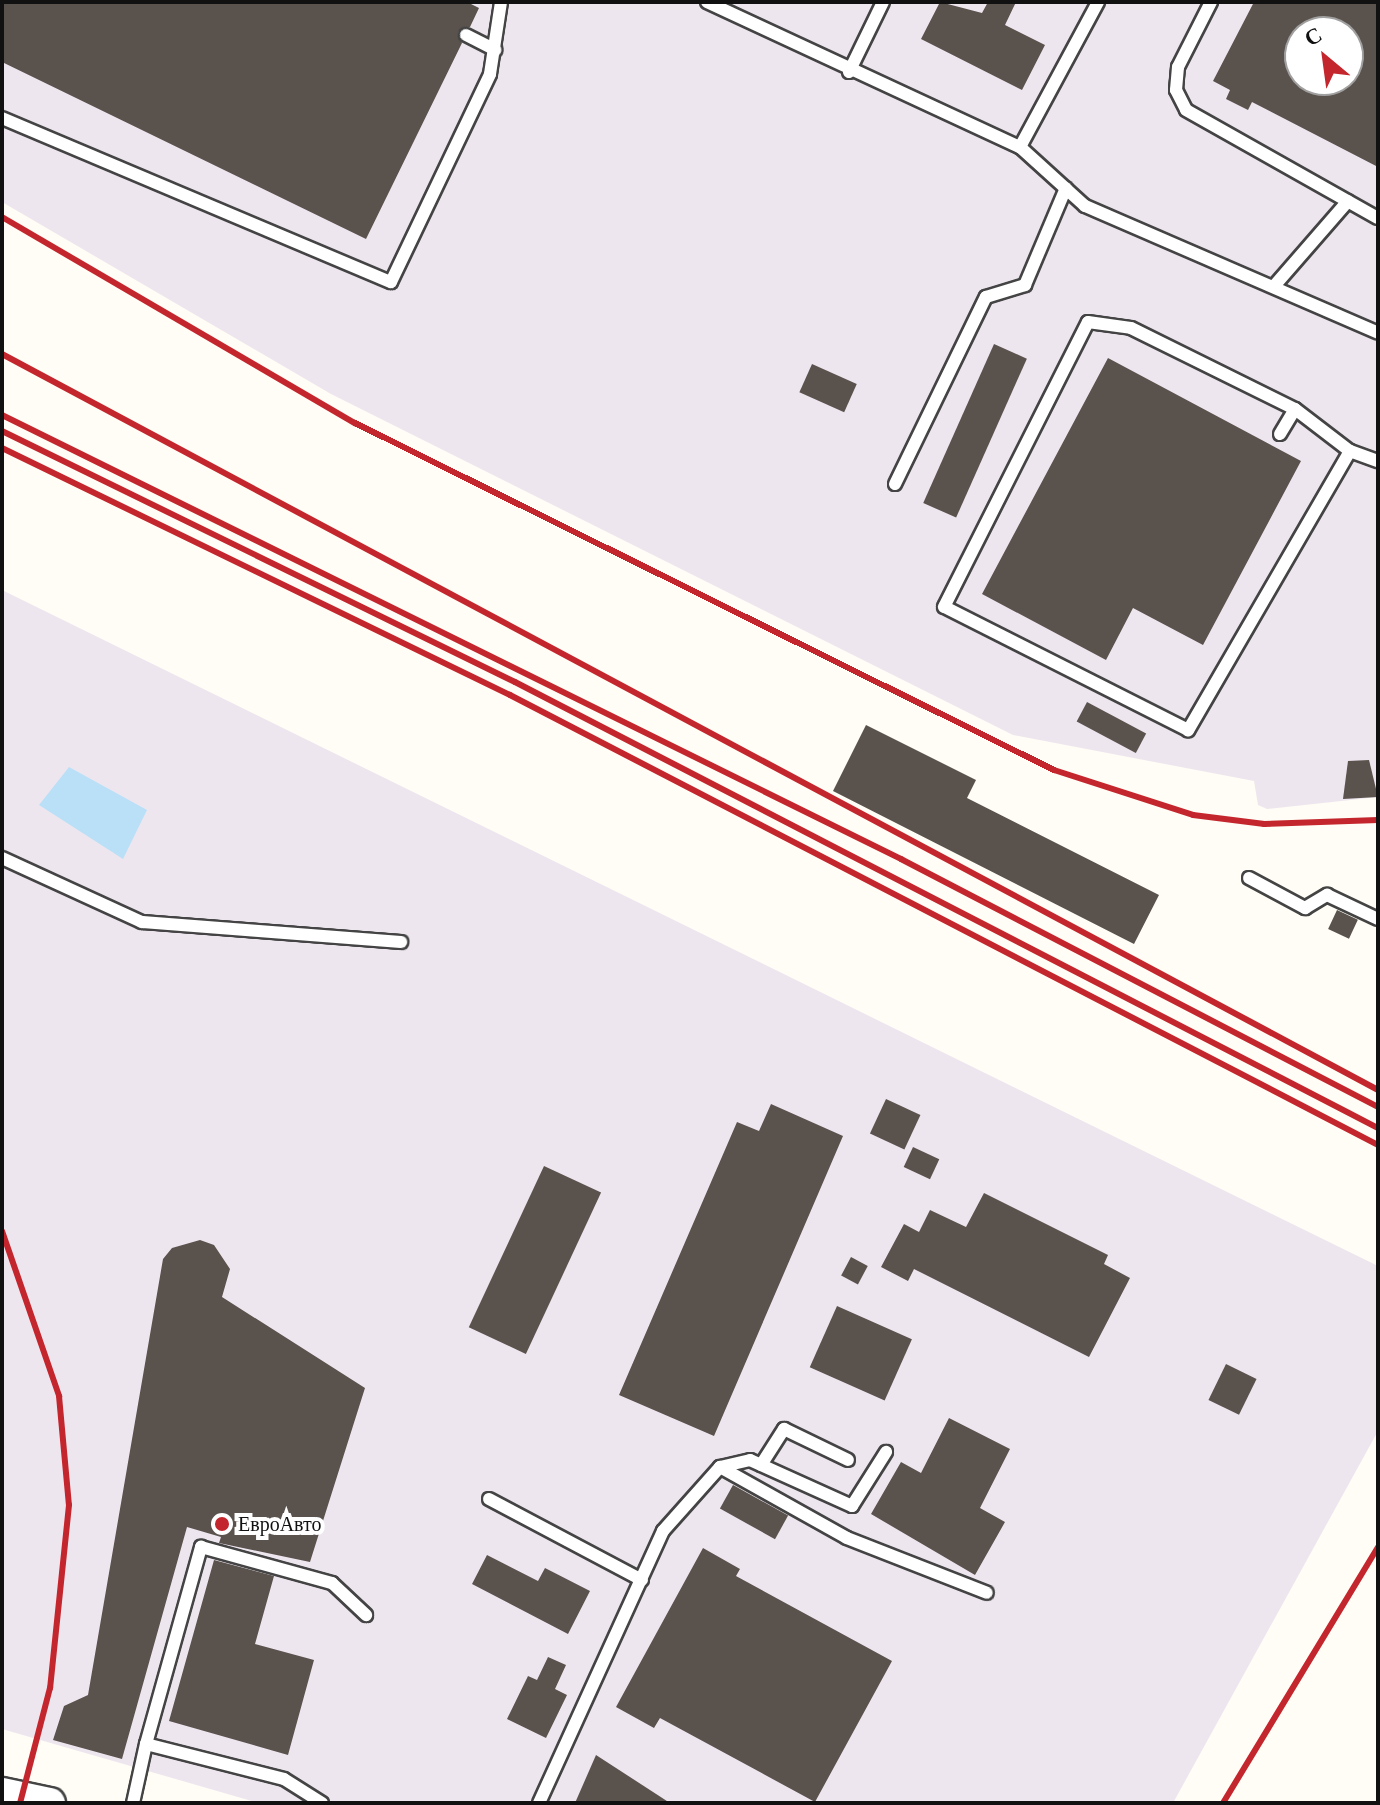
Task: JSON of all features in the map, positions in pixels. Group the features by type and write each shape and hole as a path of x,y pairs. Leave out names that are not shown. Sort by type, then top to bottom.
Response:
{"street":[{"path":"2,1793 50,1803"}],"lane":[{"path":"2,118 391,282 490,74 501,2"},
{"path":"707,2 849,72 1020,147 1085,206 1275,285 1378,333"},
{"path":"849,72 883,2"},
{"path":"1020,147 1098,2"},
{"path":"1211,2 1178,67 1176,90 1186,110 1378,218"},
{"path":"466,35 495,50"},
{"path":"895,484 986,297 1025,285 1066,188"},
{"path":"1275,285 1348,201"},
{"path":"1350,451 1188,730 944,607 1088,322 1131,328 1295,409 1350,451 1378,461"},
{"path":"1280,434 1295,409"},
{"path":"2,858 142,922 401,942"},
{"path":"1249,878 1305,908 1327,895 1378,919"},
{"path":"761,1465 784,1429 848,1460"},
{"path":"539,1803 663,1531 720,1467 761,1465 852,1506 886,1452"},
{"path":"720,1467 847,1538 987,1593"},
{"path":"489,1499 642,1580"},
{"path":"133,1803 146,1744 201,1547 332,1583 366,1615"},
{"path":"146,1744 284,1779 322,1803"}],"shaded area":[{"path":"2,2 1378,2 1378,797 1267,809 1258,805 1254,781 1013,735 331,394 2,202"},
{"path":"2,590 1378,1266 1378,1431 1173,1803 259,1803 2,1729"}],"water":[{"path":"69,767 147,810 123,859 39,805"}],"building":[{"path":"2,2 467,2 479,8 470,27 458,32 462,43 366,239 2,62"},
{"path":"940,2 982,13 988,2 1016,2 1005,25 1045,45 1022,90 921,39"},
{"path":"1254,2 1378,2 1378,167 1252,102 1248,110 1226,99 1230,90 1213,81"},
{"path":"994,344 1027,359 956,518 923,503"},
{"path":"1108,358 1301,461 1203,645 1133,608 1106,660 982,594"},
{"path":"812,364 857,384 844,412 799,392"},
{"path":"1087,702 1146,733 1136,753 1077,721"},
{"path":"866,725 976,780 967,798 1159,895 1134,944 833,791"},
{"path":"1369,760 1378,797 1343,799 1348,761"},
{"path":"1337,910 1358,920 1349,939 1328,929"},
{"path":"886,1099 920,1115 904,1149 870,1133"},
{"path":"771,1104 843,1136 714,1436 619,1395 737,1122 759,1131"},
{"path":"913,1147 939,1159 930,1179 904,1167"},
{"path":"544,1166 601,1193 526,1354 469,1327"},
{"path":"984,1193 1108,1255 1104,1264 1130,1278 1089,1357 914,1269 908,1281 881,1267 904,1224 919,1232 930,1210 966,1227"},
{"path":"200,1240 214,1245 230,1269 222,1297 365,1388 310,1562 219,1543 221,1537 187,1527 122,1759 53,1740 64,1706 88,1695 163,1259 172,1248"},
{"path":"851,1257 868,1266 858,1284 841,1276"},
{"path":"837,1306 912,1339 885,1401 810,1367"},
{"path":"1226,1364 1257,1379 1239,1415 1208,1400"},
{"path":"949,1418 1010,1449 980,1508 1005,1522 975,1575 871,1514 901,1462 921,1473"},
{"path":"733,1485 788,1516 775,1539 720,1509"},
{"path":"703,1548 740,1569 736,1576 892,1661 815,1802 660,1718 654,1728 616,1707"},
{"path":"487,1555 538,1581 545,1568 590,1591 568,1634 472,1584"},
{"path":"214,1560 274,1576 255,1644 314,1660 288,1755 169,1721"},
{"path":"548,1657 566,1665 555,1689 567,1695 546,1738 507,1719 528,1676 537,1680"},
{"path":"596,1755 670,1803 575,1803"}],"railway":[{"path":"2,217 355,423 1054,770 1193,815 1264,824 1378,820"},
{"path":"2,354 1378,1090"},
{"path":"2,415 901,859 1378,1107"},
{"path":"2,431 515,682 1378,1128"},
{"path":"2,448 510,695 1378,1145"},
{"path":"2,1231 59,1396 69,1505 50,1688 20,1803"},
{"path":"1223,1803 1378,1547"}],"place":[{"name":"ЕвроАвто","path":"222,1524"}]}
